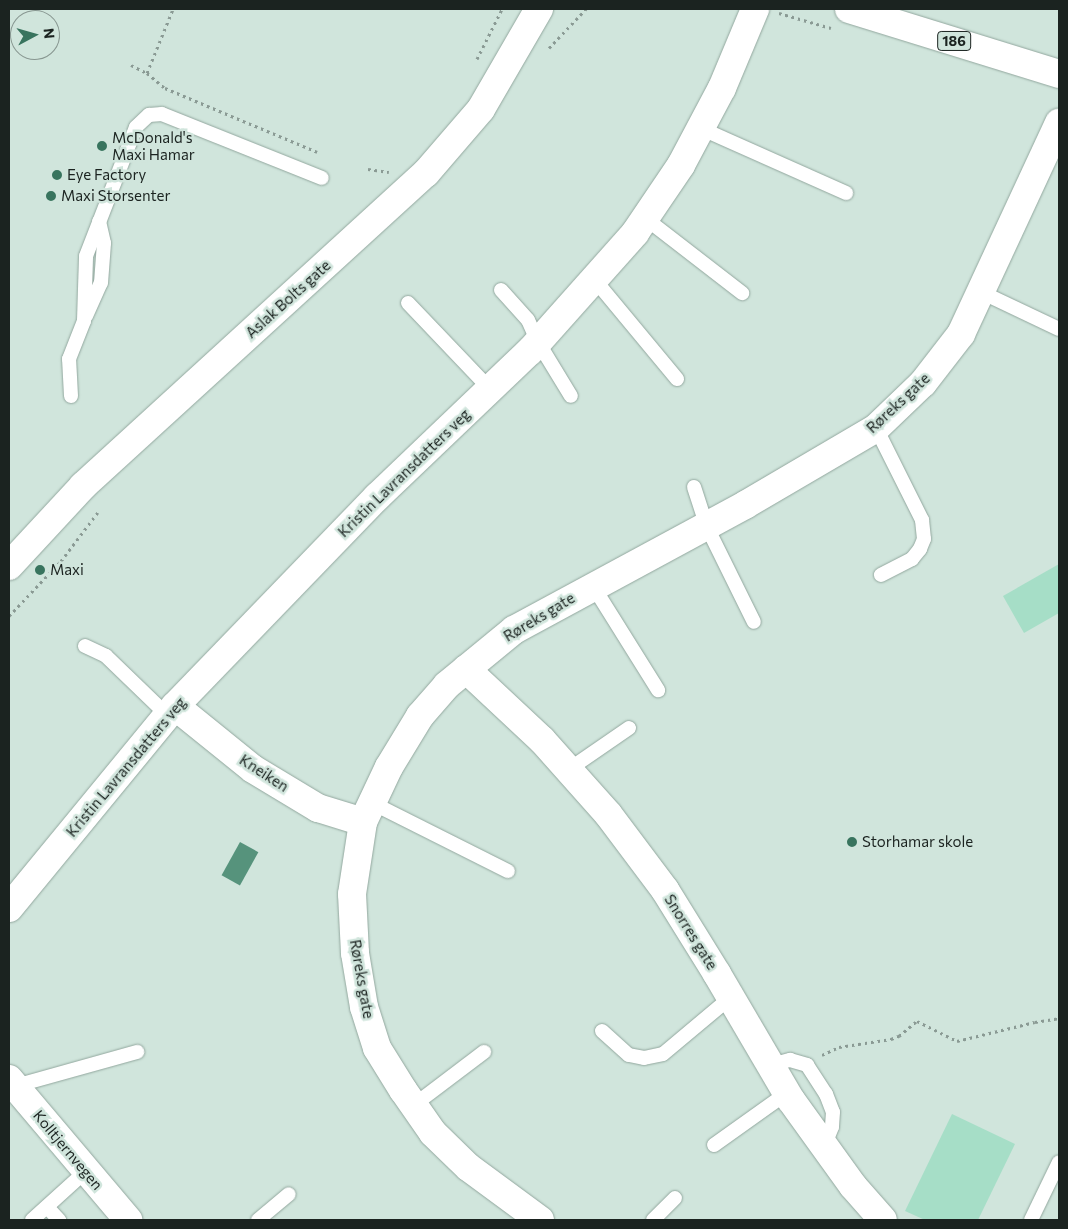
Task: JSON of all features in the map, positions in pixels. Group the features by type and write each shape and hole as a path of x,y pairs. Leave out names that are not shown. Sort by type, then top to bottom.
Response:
{"street":[{"name":"Aslak Bolts gate","path":"9,566 83,486 426,173 481,109 539,9"},
{"name":"Kristin Lavransdatters veg","path":"9,908 171,711 377,497 538,342 635,233 680,165 722,88 755,9"},
{"name":"186","path":"849,9 1059,74"},
{"name":"Røreks gate","path":"540,1220 468,1167 433,1133 377,1048 364,1007 355,953 352,894 367,812 388,767 420,716 447,685 514,630 706,525 876,428 923,383 956,341 981,292 1059,123"},
{"name":"Snorres gate","path":"466,669 542,740 608,814 665,890 787,1093 853,1186 883,1220"},
{"name":"Kneiken","path":"171,711 252,769 318,808 367,812"},
{"name":"Kolltjernvegen","path":"12,1083 85,1172 128,1220"}],"lane":[{"path":"70,396 69,359 84,321 86,256 136,126 149,115 162,114 322,178"},
{"path":"700,128 846,193"},
{"path":"645,218 742,293"},
{"path":"594,279 678,379"},
{"path":"501,290 528,320 538,342 571,396"},
{"path":"981,292 1059,330"},
{"path":"408,303 490,389"},
{"path":"876,428 922,520 924,538 920,549 912,559 881,575"},
{"path":"694,487 706,525 754,622"},
{"path":"593,586 658,690"},
{"path":"86,646 106,656 171,711"},
{"path":"568,770 630,728"},
{"path":"367,812 508,871"},
{"path":"602,1031 629,1054 644,1058 662,1054 731,997"},
{"path":"12,1083 136,1052"},
{"path":"414,1105 484,1052"},
{"path":"770,1065 790,1060 807,1065 826,1094 833,1112 832,1127 824,1147"},
{"path":"714,1145 787,1093"},
{"path":"1031,1220 1059,1162"},
{"path":"32,1220 85,1172"},
{"path":"258,1220 289,1194"},
{"path":"653,1220 675,1198"},
{"path":"47,1207 59,1220"}],"path":[{"path":"147,73 173,9"},
{"path":"565,31 586,9"},
{"path":"131,65 147,73 165,88 317,152"},
{"path":"368,169 390,172"},
{"path":"807,1065 838,1047 880,1042 900,1036 917,1021 957,1041 1059,1018"}],"shaded area":[{"path":"1059,564 1059,613 1024,633 1003,596"},
{"path":"240,842 258,852 240,885 222,875"},
{"path":"952,1114 1015,1144 978,1220 925,1220 905,1211"}],"place":[{"name":"McDonald's Maxi Hamar","path":"102,146"},
{"name":"Eye Factory","path":"57,175"},
{"name":"Maxi Storsenter","path":"51,196"},
{"name":"Maxi","path":"40,570"},
{"name":"Storhamar skole","path":"852,842"}]}
